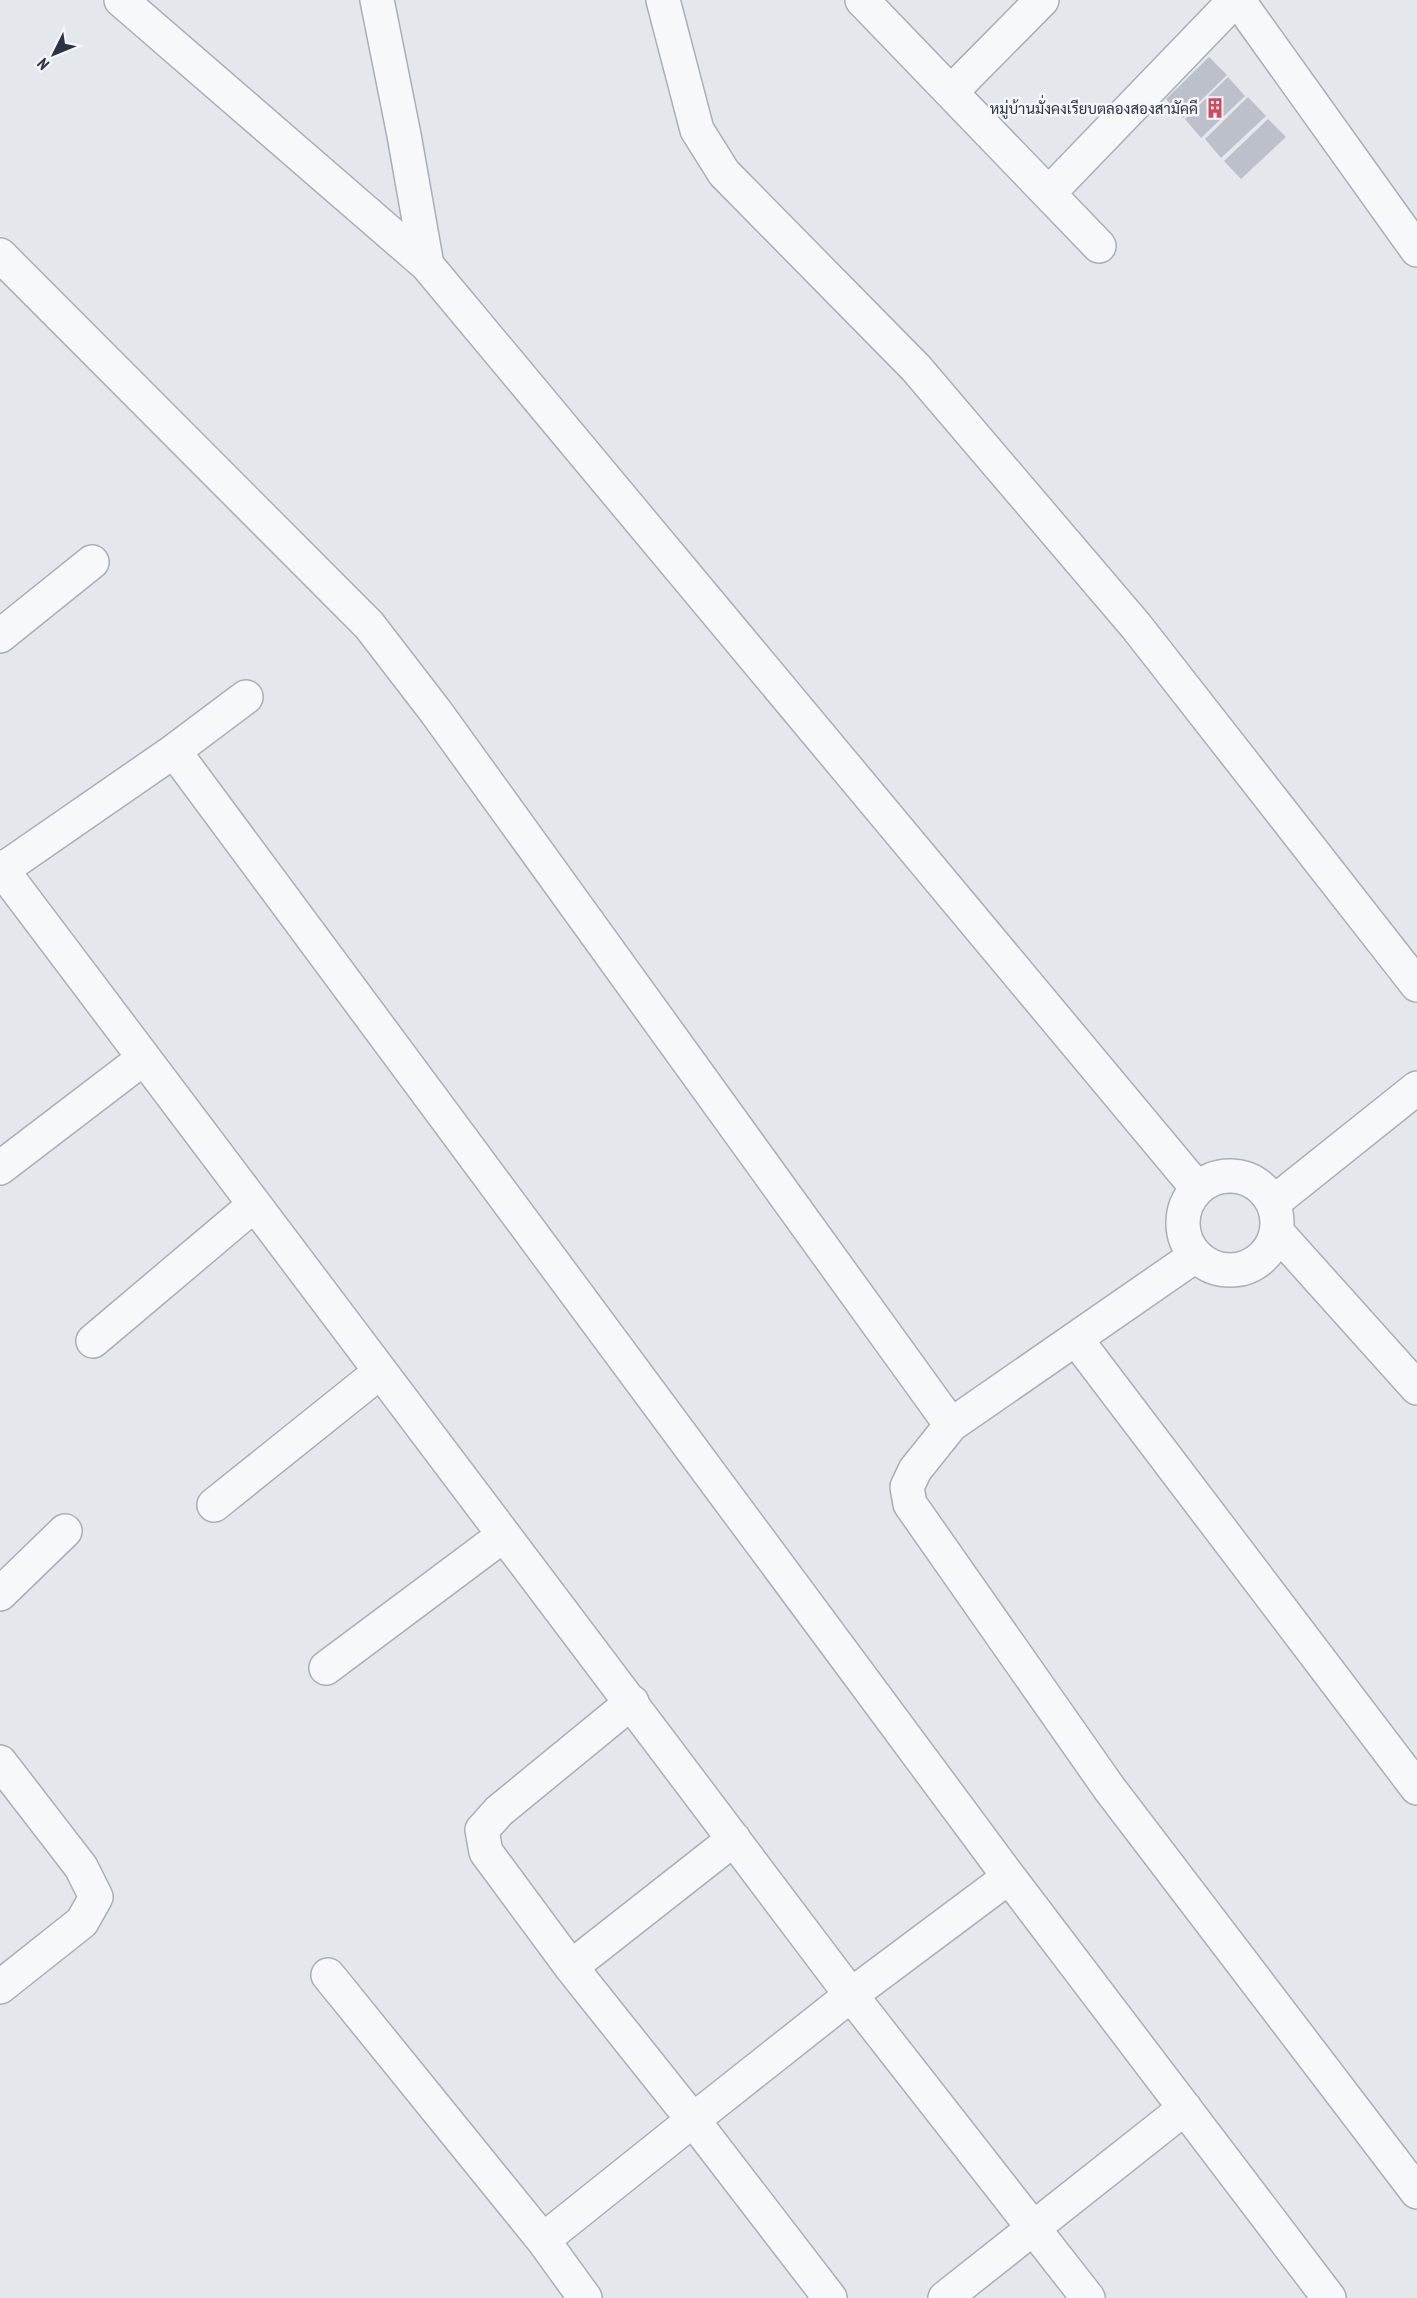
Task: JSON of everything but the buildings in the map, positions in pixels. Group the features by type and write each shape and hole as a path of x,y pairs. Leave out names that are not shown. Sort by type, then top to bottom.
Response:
{"street":[{"path":"121,0 428,265 1197,1188"},
{"path":"376,0 428,265"},
{"path":"663,0 697,130 724,173 916,368 1136,626 1417,985"},
{"path":"862,0 1099,246"},
{"path":"951,92 1042,0"},
{"path":"1048,193 1237,0 1417,249"},
{"path":"0,255 369,625 436,712 951,1425"},
{"path":"0,636 92,562"},
{"path":"246,697 4,882 144,1059 852,1995 1088,2298"},
{"path":"174,751 1009,1877 1329,2298"},
{"path":"0,1168 144,1059"},
{"path":"1417,1088 1275,1218 1272,1246 1263,1258 1250,1266 1236,1271 1214,1268 1195,1256 1187,1244 1183,1229 1183,1214 1188,1200 1197,1188 1217,1178 1239,1176 1252,1182 1264,1191 1275,1218 1417,1388"},
{"path":"93,1341 254,1205"},
{"path":"1195,1256 951,1425 915,1470 907,1487 910,1504 1109,1788 1417,2192"},
{"path":"1076,1339 1417,1788"},
{"path":"214,1505 380,1372"},
{"path":"0,1594 65,1530"},
{"path":"326,1668 504,1535"},
{"path":"632,1702 499,1811 482,1830 486,1852 571,1967 830,2298"},
{"path":"0,1762 81,1867 96,1897 82,1922 0,1987"},
{"path":"571,1967 734,1839"},
{"path":"543,2240 852,1995 1009,1877"},
{"path":"328,1975 543,2240 585,2298"},
{"path":"945,2298 1185,2108"}],"place":[{"name":"หมู่บ้านมั่งคงเรียบตลองสองสามัคคี","path":"1215,108"}]}
